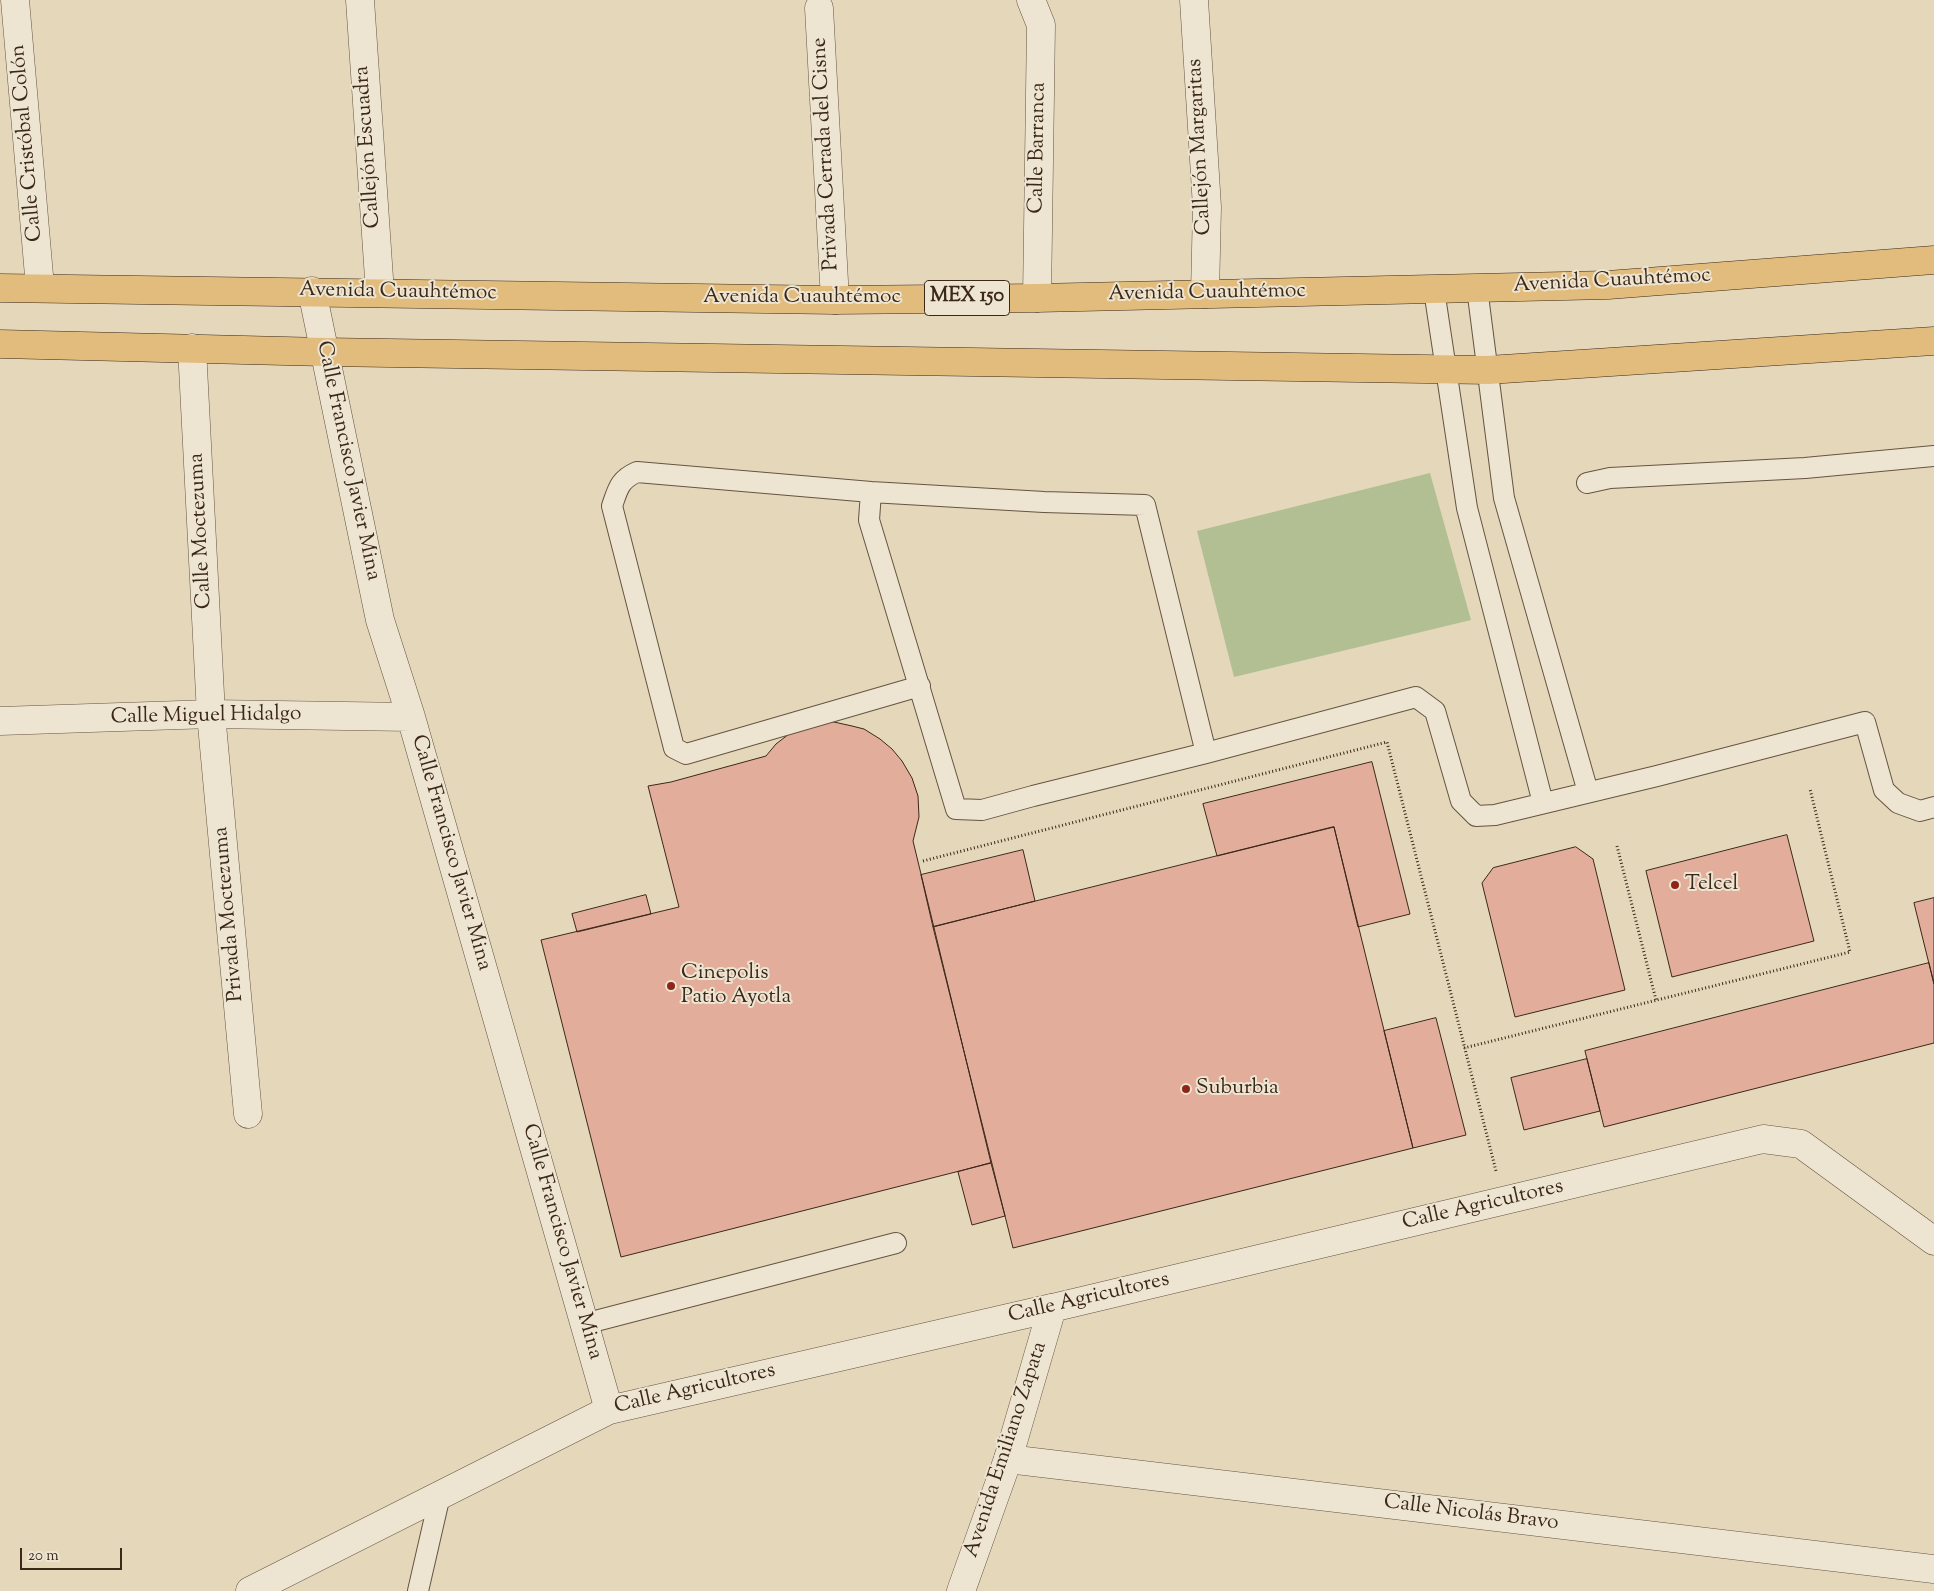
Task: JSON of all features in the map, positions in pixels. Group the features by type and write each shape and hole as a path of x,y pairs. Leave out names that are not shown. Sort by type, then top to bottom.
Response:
{"main road":[{"name":"Avenida Cuauhtémoc","path":"0,288 40,287 835,300 1037,298 1608,285 1934,260"},
{"path":"0,344 325,352 1488,370 1934,342"}],"street":[{"name":"Calle Cristóbal Colón","path":"15,0 40,287"},
{"name":"Callejón Escuadra","path":"360,0 380,293"},
{"name":"Calle Barranca","path":"1031,0 1041,25 1037,298"},
{"name":"Callejón Margaritas","path":"1194,0 1207,207 1205,294"},
{"name":"Privada Cerrada del Cisne","path":"819,8 835,300"},
{"name":"Calle Francisco Javier Mina","path":"312,291 380,620 411,718 609,1410"},
{"name":"Calle Moctezuma","path":"192,348 212,714"},
{"name":"Calle Miguel Hidalgo","path":"0,721 212,714 411,718"},
{"name":"Privada Moctezuma","path":"212,714 248,1114"},
{"name":"Calle Agricultores","path":"250,1591 609,1410 1052,1308 1763,1139 1801,1144 1934,1241"},
{"name":"Avenida Emiliano Zapata","path":"961,1591 1008,1460 1052,1308"},
{"name":"Calle Nicolás Bravo","path":"1008,1460 1934,1570"}],"lane":[{"path":"1477,288 1504,498 1588,792"},
{"path":"1434,290 1467,508 1544,803"},
{"path":"1587,483 1610,478 1805,468 1934,456"},
{"path":"920,686 686,754 674,748 612,506 620,482 637,472 872,492 1044,502 1145,505 1206,753"},
{"path":"872,492 869,520 956,809 982,810 1416,698 1435,711 1461,801 1476,816 1495,815 1657,776 1865,722 1884,790 1898,803 1920,811 1934,807"},
{"path":"584,1324 896,1243"},
{"path":"418,1591 440,1495"}],"path":[{"path":"923,861 1387,742 1503,1201"},
{"path":"1464,1048 1850,952 1810,789"},
{"path":"1617,846 1656,1000"}],"green space":[{"path":"1430,473 1471,620 1234,677 1197,531"}],"building":[{"path":"820,722 834,722 864,729 892,749 912,778 918,796 919,817 913,841 991,1163 621,1257 541,940 679,907 648,786 671,782 766,756 776,744 789,734"},
{"path":"1372,762 1410,914 1358,927 1334,827 1217,856 1203,804"},
{"name":"Suburbia","path":"1334,827 1413,1148 1013,1248 933,927"},
{"path":"1787,835 1814,941 1672,977 1646,871"},
{"path":"1576,847 1593,859 1625,990 1515,1017 1482,883 1493,868"},
{"path":"1023,850 1035,901 933,927 921,875"},
{"path":"646,895 651,914 577,932 572,914"},
{"path":"1934,898 1934,984 1914,903"},
{"path":"1929,963 1934,984 1934,1043 1604,1127 1585,1051"},
{"path":"1436,1018 1466,1135 1413,1148 1384,1031"},
{"path":"1587,1059 1600,1111 1524,1130 1511,1078"},
{"path":"991,1163 1005,1216 972,1225 958,1172"}],"place":[{"name":"Telcel","path":"1675,885"},
{"name":"Cinepolis Patio Ayotla","path":"671,986"},
{"name":"Suburbia","path":"1186,1089"}]}
